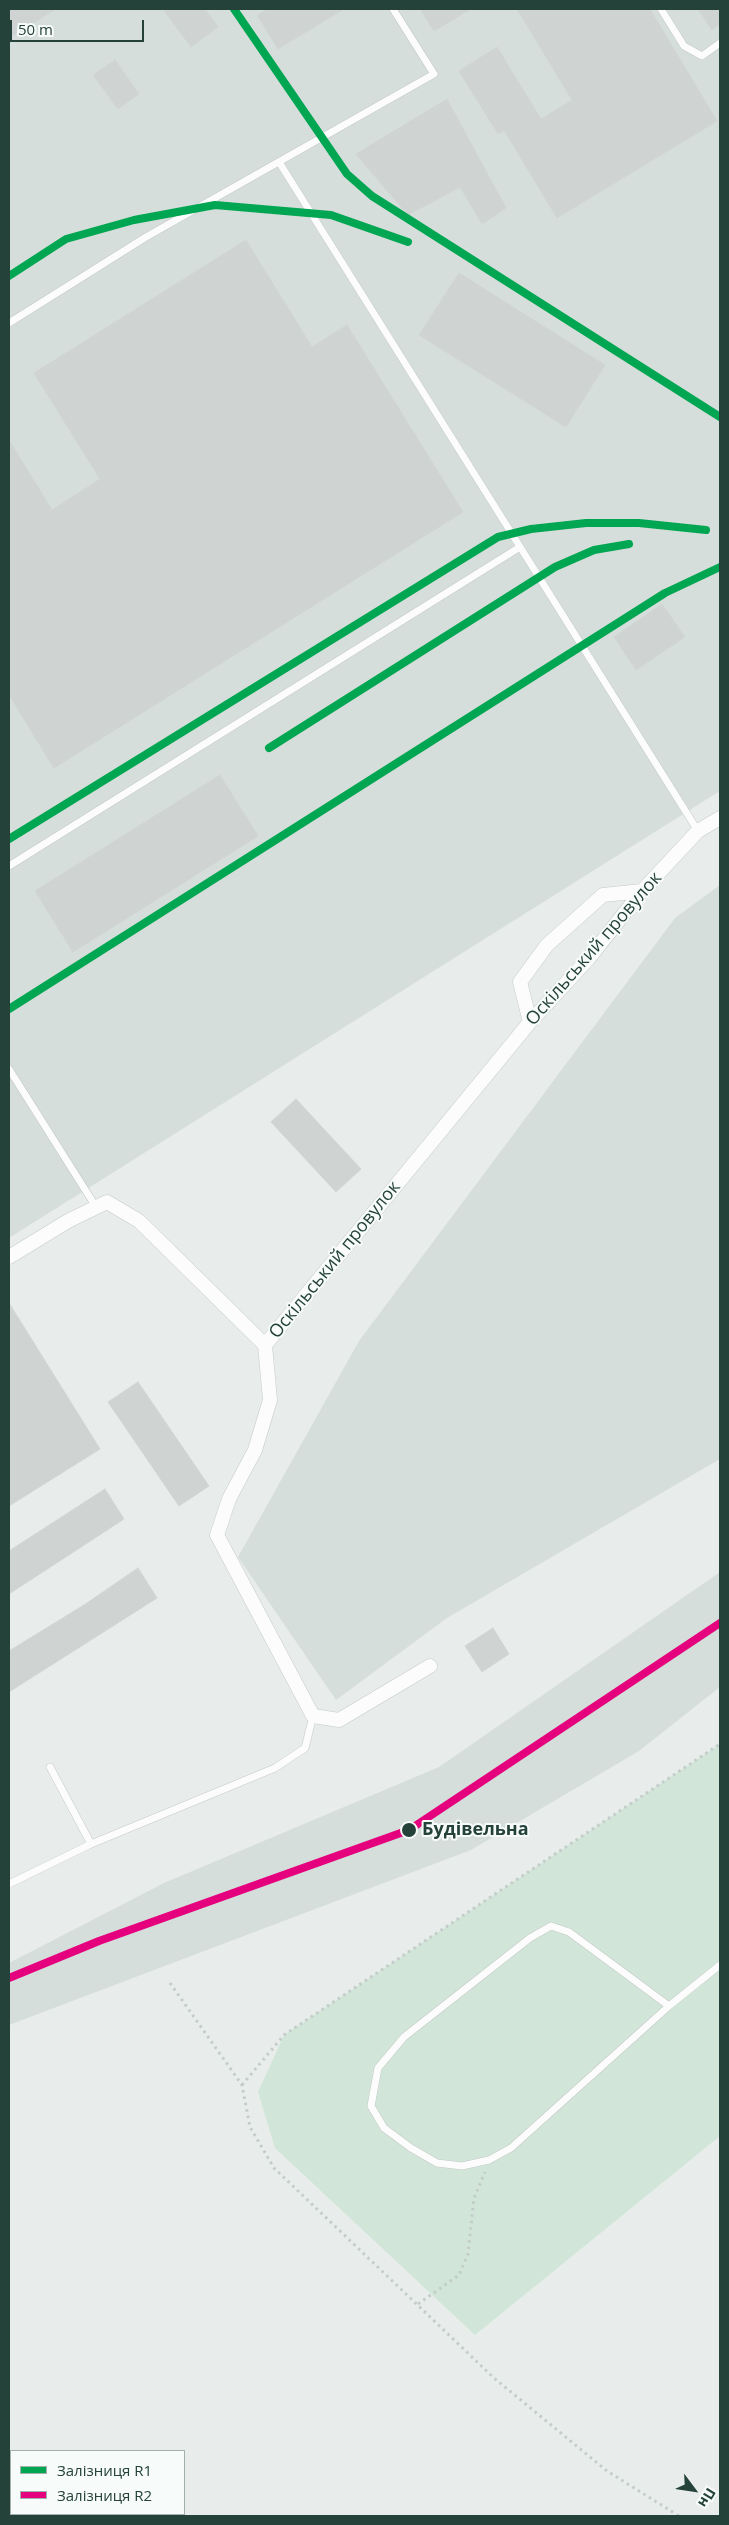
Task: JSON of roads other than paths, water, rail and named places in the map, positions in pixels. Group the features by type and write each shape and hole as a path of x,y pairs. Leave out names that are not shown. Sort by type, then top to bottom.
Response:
{"street":[{"name":"Оскільський провулок","path":"313,1716 217,1535 229,1499 255,1450 270,1400 265,1345 530,1022 589,958 642,891 698,831 720,818"},
{"path":"530,1022 520,982 547,945 604,895 642,891"},
{"path":"9,1257 68,1221 107,1202 139,1221 265,1345"},
{"path":"313,1716 339,1720 430,1666"}],"lane":[{"path":"9,323 146,237 434,74 393,9"},
{"path":"661,9 684,46 702,56 720,43"},
{"path":"279,162 698,831"},
{"path":"9,866 520,547"},
{"path":"9,1069 96,1207"},
{"path":"9,1884 91,1844 275,1768 305,1748 313,1716"},
{"path":"50,1767 91,1844"},
{"path":"669,2006 569,1932 551,1926 530,1938 404,2037 378,2068 372,2106 384,2128 411,2148 437,2163 462,2166 490,2160 511,2148 669,2006 720,1965"}],"rail line":[{"name":"R1","path":"234,9 347,174 372,196 720,417"},
{"name":"R1","path":"9,276 66,239 134,220 215,205 331,215 408,242"},
{"name":"R1","path":"9,839 498,537 531,529 586,523 639,523 706,530"},
{"name":"R1","path":"269,748 555,567 594,550 629,544"},
{"name":"R1","path":"9,1009 665,593 720,567"},
{"name":"R2","path":"9,1978 99,1941 409,1830 720,1623"}],"place":[{"name":"Будівельна","path":"409,1830"}]}
